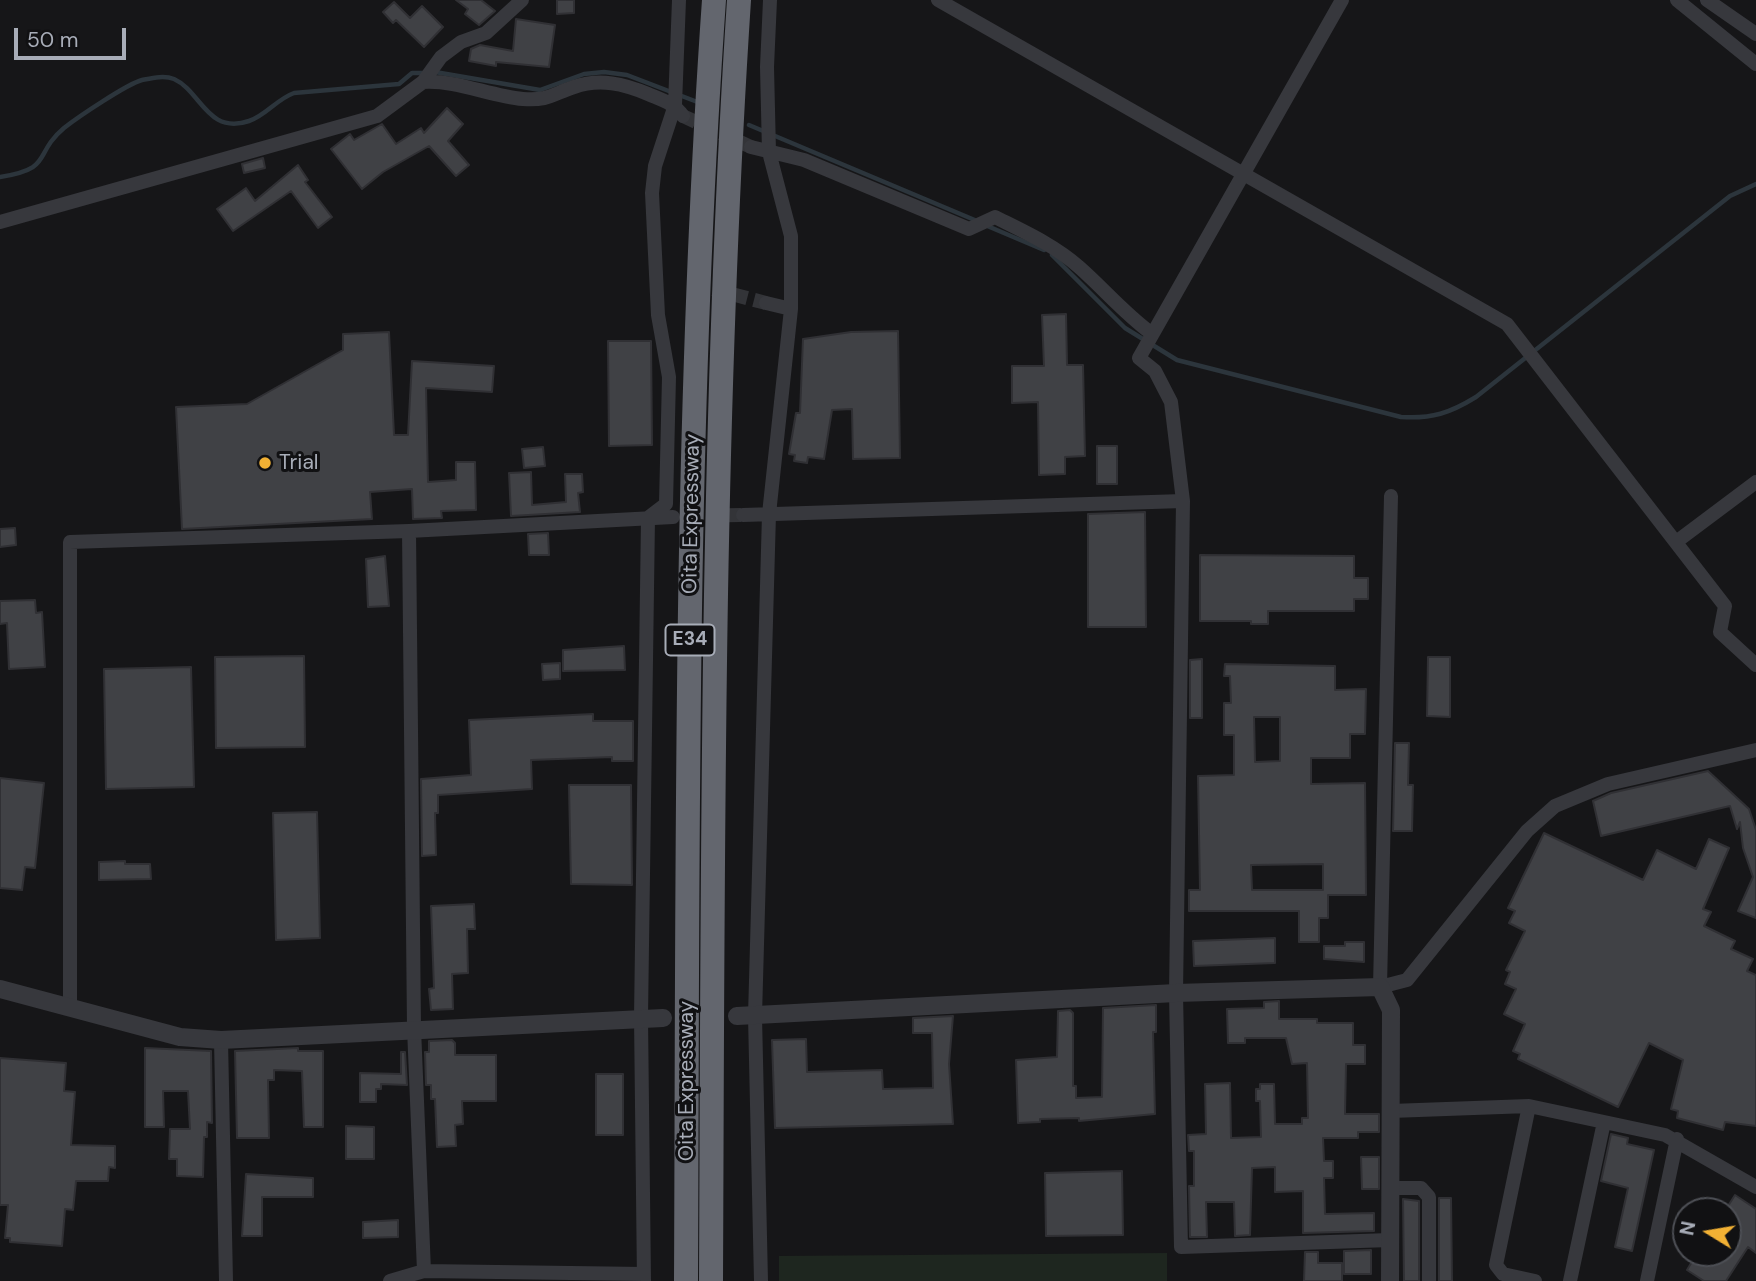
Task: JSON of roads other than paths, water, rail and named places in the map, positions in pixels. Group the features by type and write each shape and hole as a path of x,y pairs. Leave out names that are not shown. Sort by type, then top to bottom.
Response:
{"highway":[{"name":"Oita Expressway","path":"686,1281 691,496 703,147 714,0"},
{"name":"Oita Expressway","path":"711,1281 717,496 722,312 739,0"}],"street":[{"path":"0,222 377,116 427,76 441,57 461,42 486,33 522,0"},
{"path":"648,518 666,504 668,377 658,315 652,193 655,166 677,103 679,0"},
{"path":"761,1281 755,1016 769,514 791,309 791,236 768,140 770,0"},
{"path":"937,0 1244,172 1507,324 1725,606 1720,632 1756,665"},
{"path":"1342,0 1139,358 1156,371 1171,402 1183,501 1176,993 1181,1247 1390,1240"},
{"path":"1677,0 1756,64"},
{"path":"1707,0 1756,34"},
{"path":"427,76 521,99 548,100 574,87 600,82 616,83 677,103"},
{"path":"751,147 768,140"},
{"path":"768,140 804,160 969,229 995,217 1048,243 1080,268 1127,316 1147,341"},
{"path":"766,303 791,309"},
{"path":"1676,542 1756,482"},
{"path":"1391,496 1380,987 1391,1010 1391,1281"},
{"path":"743,514 1183,501"},
{"path":"70,1008 70,542 409,531 673,517"},
{"path":"390,1281 424,1271 644,1278 641,1017 648,518"},
{"path":"409,531 414,1028 424,1271"},
{"path":"737,1016 1176,993 1380,987 1407,980 1527,831 1555,806 1608,784 1756,750"},
{"path":"0,989 180,1037 221,1040 414,1028 663,1018"},
{"path":"221,1040 226,1281"},
{"path":"1391,1111 1529,1107 1604,1122 1677,1139 1756,1187"},
{"path":"1529,1107 1496,1265 1503,1274 1535,1281"},
{"path":"1570,1281 1604,1122"},
{"path":"1647,1281 1677,1139"},
{"path":"1391,1188 1420,1188 1429,1197 1429,1281"}],"waterway":[{"path":"435,72 540,90 584,74 604,72 627,75 700,103"},
{"path":"0,177 36,165 54,137 64,128 114,94 142,80 162,77 174,79 214,117 235,124 255,119 294,93 399,84 412,73 426,73"},
{"path":"749,125 977,221"},
{"path":"1052,255 1125,328 1177,360 1401,417 1422,417 1449,411 1476,397 1730,196 1756,184"},
{"path":"985,225 1044,250"}],"tunnel":[{"path":"683,116 751,147"},
{"path":"693,284 766,303"},
{"path":"685,516 743,515"}],"place":[{"name":"Trial","path":"265,463"}]}
